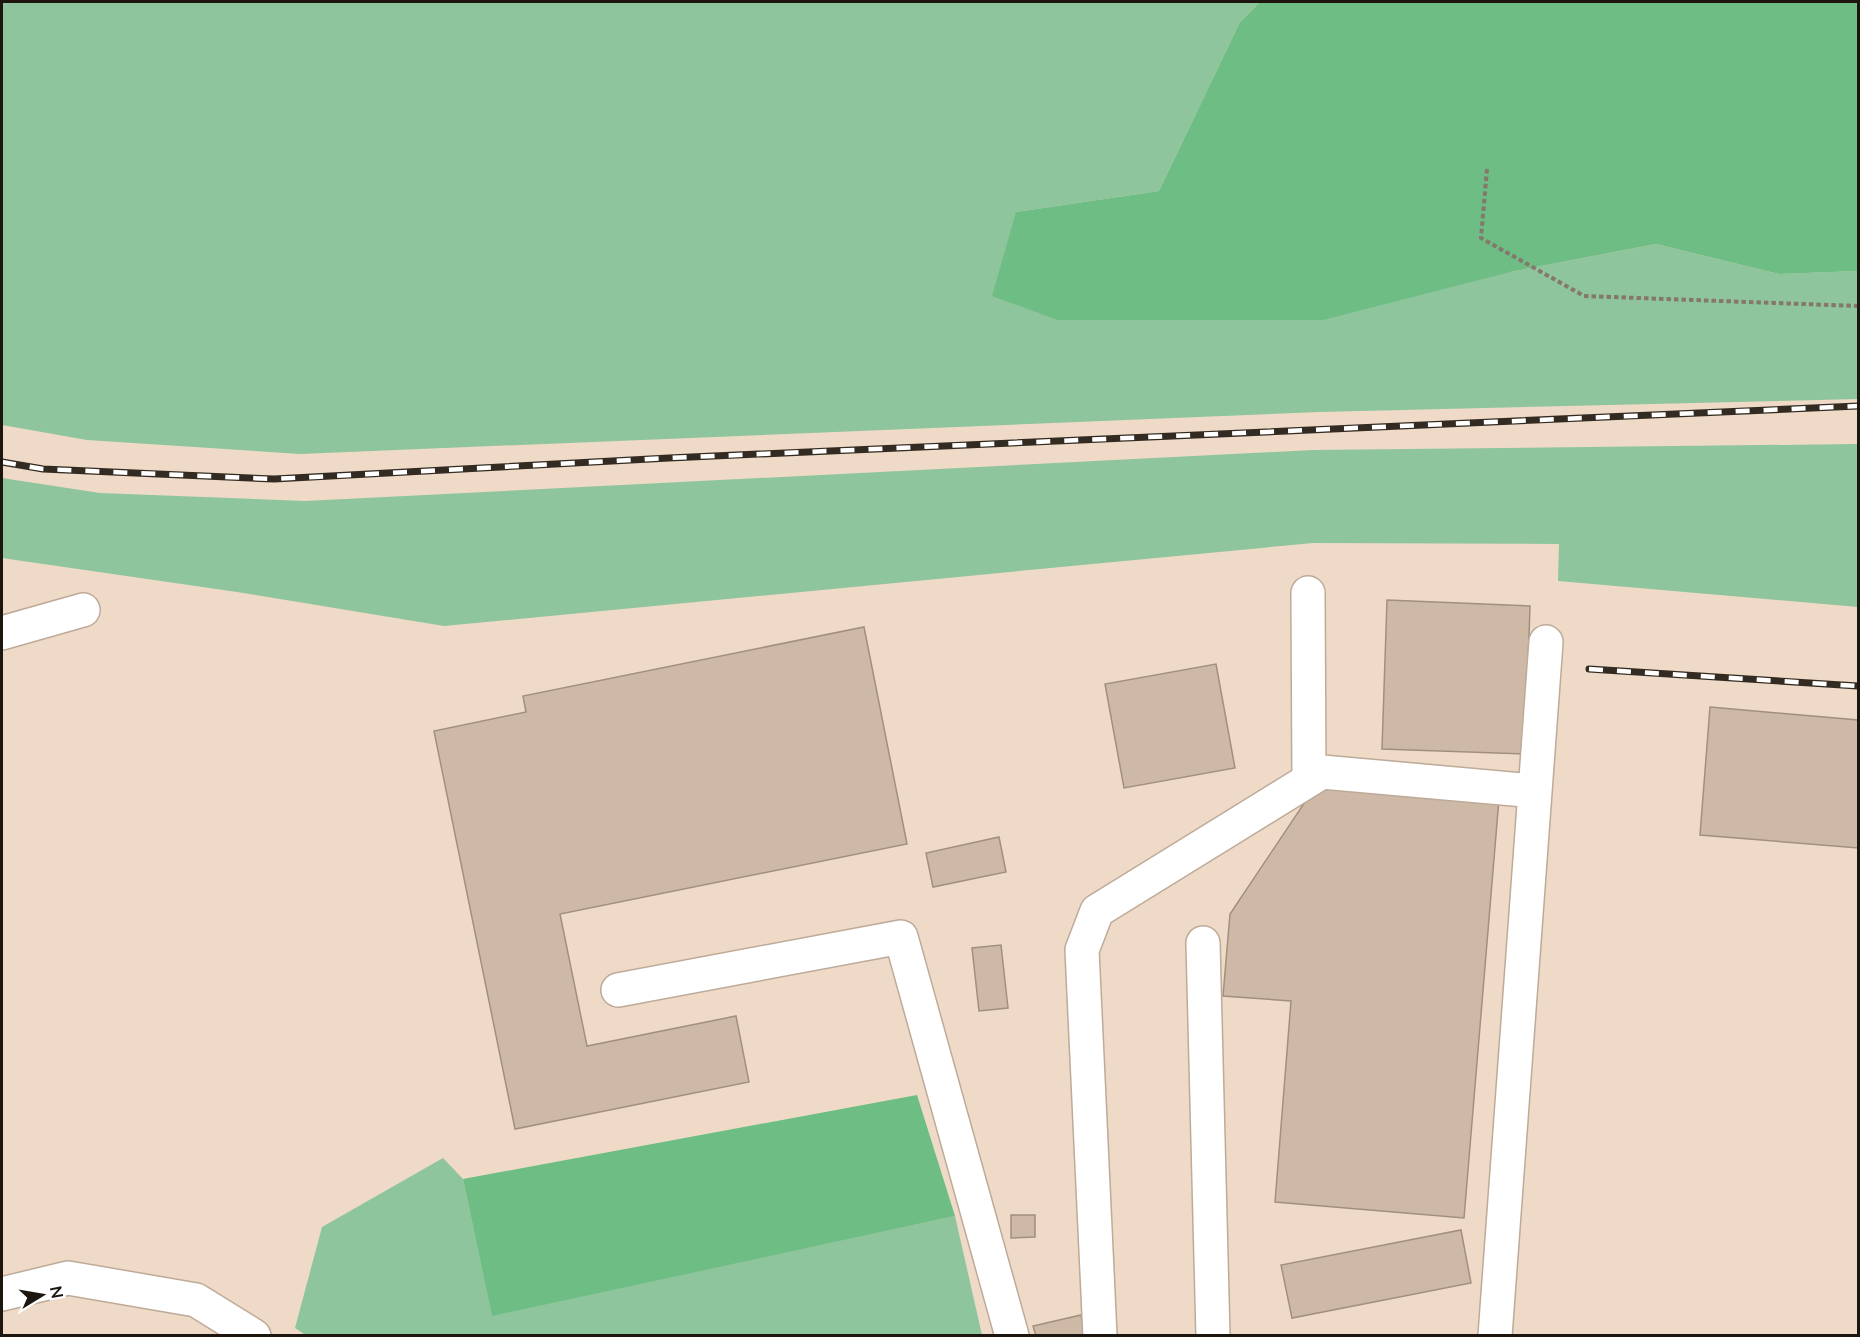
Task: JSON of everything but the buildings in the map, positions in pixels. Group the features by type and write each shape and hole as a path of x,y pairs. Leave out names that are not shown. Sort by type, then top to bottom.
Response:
{"street":[{"path":"1308,593 1309,780"},
{"path":"2,633 83,610"},
{"path":"1495,1335 1546,642"},
{"path":"1100,1335 1082,950 1097,911 1322,772 1535,791"},
{"path":"618,990 901,937 1012,1335"},
{"path":"1203,943 1213,1335"},
{"path":"2,1294 68,1278 196,1300 254,1335"}],"path":[{"path":"1487,169 1481,238 1584,296 1858,306"}],"green space":[{"path":"2,2 1260,2 1240,22 1159,191 1016,212 1510,272 1656,244 1779,274 1858,271 1858,399 1320,412 300,454 87,440 2,425"},
{"path":"1260,2 1858,2 1858,271 1779,274 1656,244 1510,272 1323,320 1058,320 992,296 1016,212 1159,191 1240,22"},
{"path":"1858,444 1858,607 1558,581 1559,544 1313,543 444,626 237,592 2,558 2,478 100,493 305,501 1313,450"},
{"path":"917,1095 955,1216 492,1316 463,1179"},
{"path":"443,1158 463,1179 492,1315 955,1216 982,1335 307,1336 295,1328 322,1227"}],"railway":[{"path":"2,462 43,469 274,479 669,458 1858,406"},
{"path":"1589,669 1858,686"}]}
